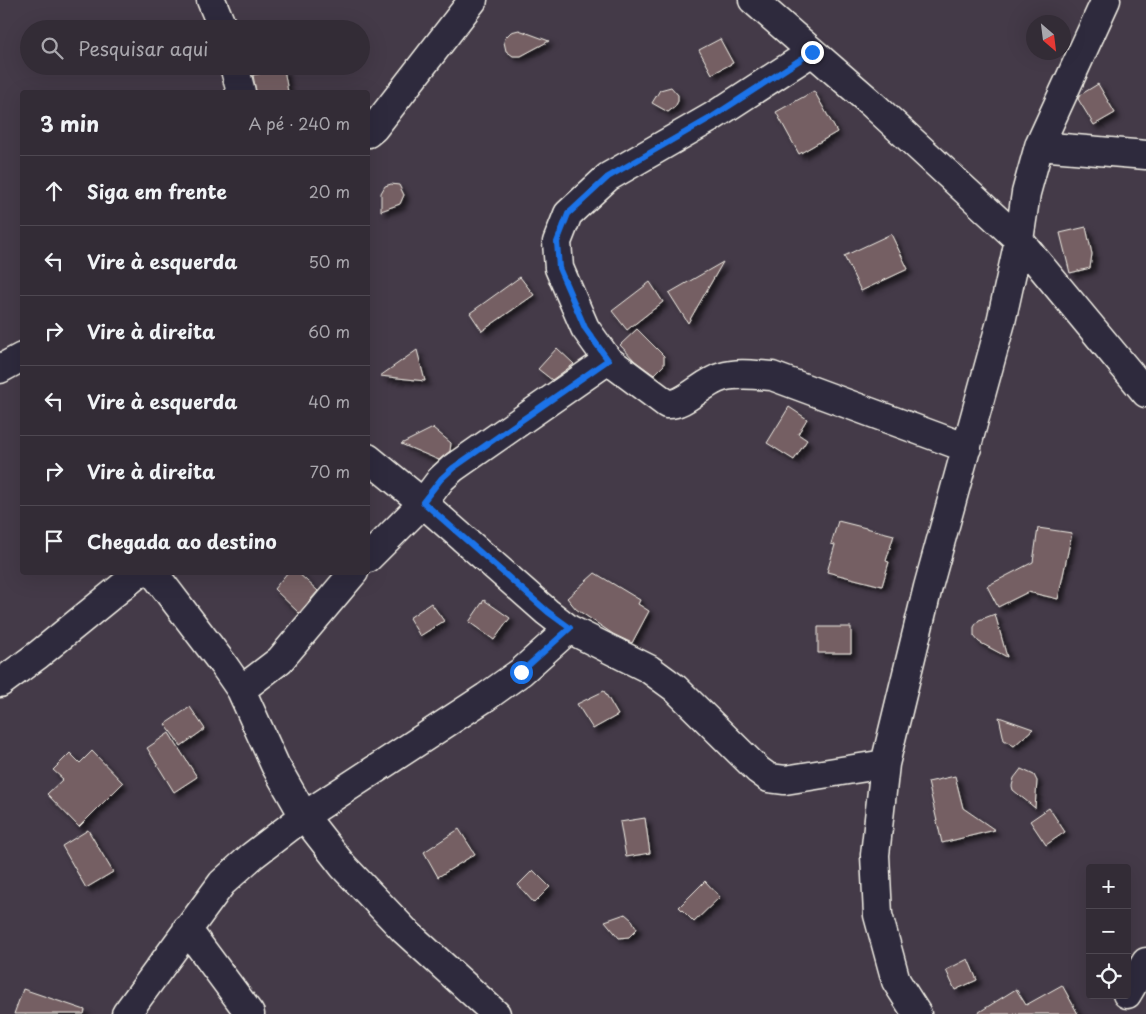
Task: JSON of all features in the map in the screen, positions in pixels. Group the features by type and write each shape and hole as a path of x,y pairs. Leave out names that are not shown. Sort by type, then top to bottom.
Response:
{"street":[{"path":"211,0 219,20"},
{"path":"370,131 473,0"},
{"path":"753,0 870,102 1019,240 1146,393"},
{"path":"917,1014 896,981 878,915 875,855 885,764 928,587 1002,322 1019,240 1026,193 1039,146 1106,0"},
{"path":"812,52 712,117 608,177 568,214 557,242 559,268 585,328 608,360 667,404 681,403 700,387 722,377 744,374 772,376 967,448"},
{"path":"236,75 240,90"},
{"path":"1039,146 1146,155"},
{"path":"0,369 20,358"},
{"path":"370,556 423,502 441,479 453,468 608,360"},
{"path":"370,460 423,502 548,612 570,628 649,669 675,688 758,770 770,778 785,780 885,764"},
{"path":"0,683 38,656 136,575"},
{"path":"155,575 241,690 275,765 304,816 343,866 405,930 496,1014"},
{"path":"241,690 280,660 351,575"},
{"path":"126,1014 222,883 252,856 304,816 521,672 570,628"},
{"path":"187,929 250,1014"},
{"path":"1131,988 1146,962"},
{"path":"1121,1014 1122,1003 1124,999"}],"building":[{"path":"519,30 549,41 521,56 513,56 506,51 504,42 511,32"},
{"path":"720,39 733,63 712,74 699,50"},
{"path":"253,75 285,75 288,90 256,90"},
{"path":"1098,84 1115,113 1094,125 1078,99 1080,95"},
{"path":"671,87 678,95 678,101 675,107 668,112 652,103 660,90"},
{"path":"814,91 837,132 799,154 776,112"},
{"path":"391,184 399,185 404,195 400,204 381,211 381,193 385,186"},
{"path":"1086,227 1092,254 1090,268 1070,273 1060,233"},
{"path":"891,234 908,269 861,291 844,256"},
{"path":"723,262 688,323 669,293"},
{"path":"520,277 534,295 482,331 470,313"},
{"path":"650,282 663,302 627,330 612,311"},
{"path":"637,329 664,356 664,365 654,375 635,361 620,345"},
{"path":"557,348 574,364 552,380 538,369"},
{"path":"417,350 425,381 380,376"},
{"path":"789,407 807,419 798,434 807,440 794,460 767,443"},
{"path":"433,428 451,443 450,451 439,460 401,444"},
{"path":"838,521 894,535 886,561 889,562 882,586 827,572 835,545 831,544"},
{"path":"1038,528 1072,533 1058,599 1028,592 998,607 987,586 1033,562"},
{"path":"595,573 640,600 638,604 649,611 632,643 613,634 576,609 567,598"},
{"path":"286,575 300,575 318,591 299,613 274,589"},
{"path":"484,600 510,618 494,640 469,622"},
{"path":"431,603 444,621 420,636 409,618"},
{"path":"995,614 1007,657 979,642 974,636 974,627 979,620"},
{"path":"818,627 851,627 851,653 818,653"},
{"path":"604,691 618,715 593,729 577,704"},
{"path":"190,707 205,729 181,746 165,724"},
{"path":"999,717 1033,729 1014,746 1004,740"},
{"path":"169,733 197,777 174,792 147,748"},
{"path":"92,751 123,783 79,827 47,794 63,779 53,770 70,753 80,763"},
{"path":"1021,769 1034,775 1037,781 1035,808 1013,790 1014,778"},
{"path":"955,776 963,808 995,830 942,843 928,782"},
{"path":"1049,808 1065,832 1046,845 1030,821"},
{"path":"645,818 650,853 626,857 620,822"},
{"path":"459,829 475,854 438,877 424,852"},
{"path":"88,830 113,872 86,888 62,846"},
{"path":"533,870 550,887 534,903 518,885"},
{"path":"705,881 720,897 694,922 679,907"},
{"path":"625,914 632,920 637,929 629,937 619,938 605,921"},
{"path":"968,959 977,980 955,990 946,970"},
{"path":"1062,985 1078,1014 976,1014 1016,989 1026,1005"},
{"path":"23,989 85,1010 84,1014 14,1014"}],"route":[{"path":"521,672 570,628 548,612 423,502 441,479 453,468 608,360 585,328 559,268 557,242 568,214 608,177 712,117 812,52"}]}
